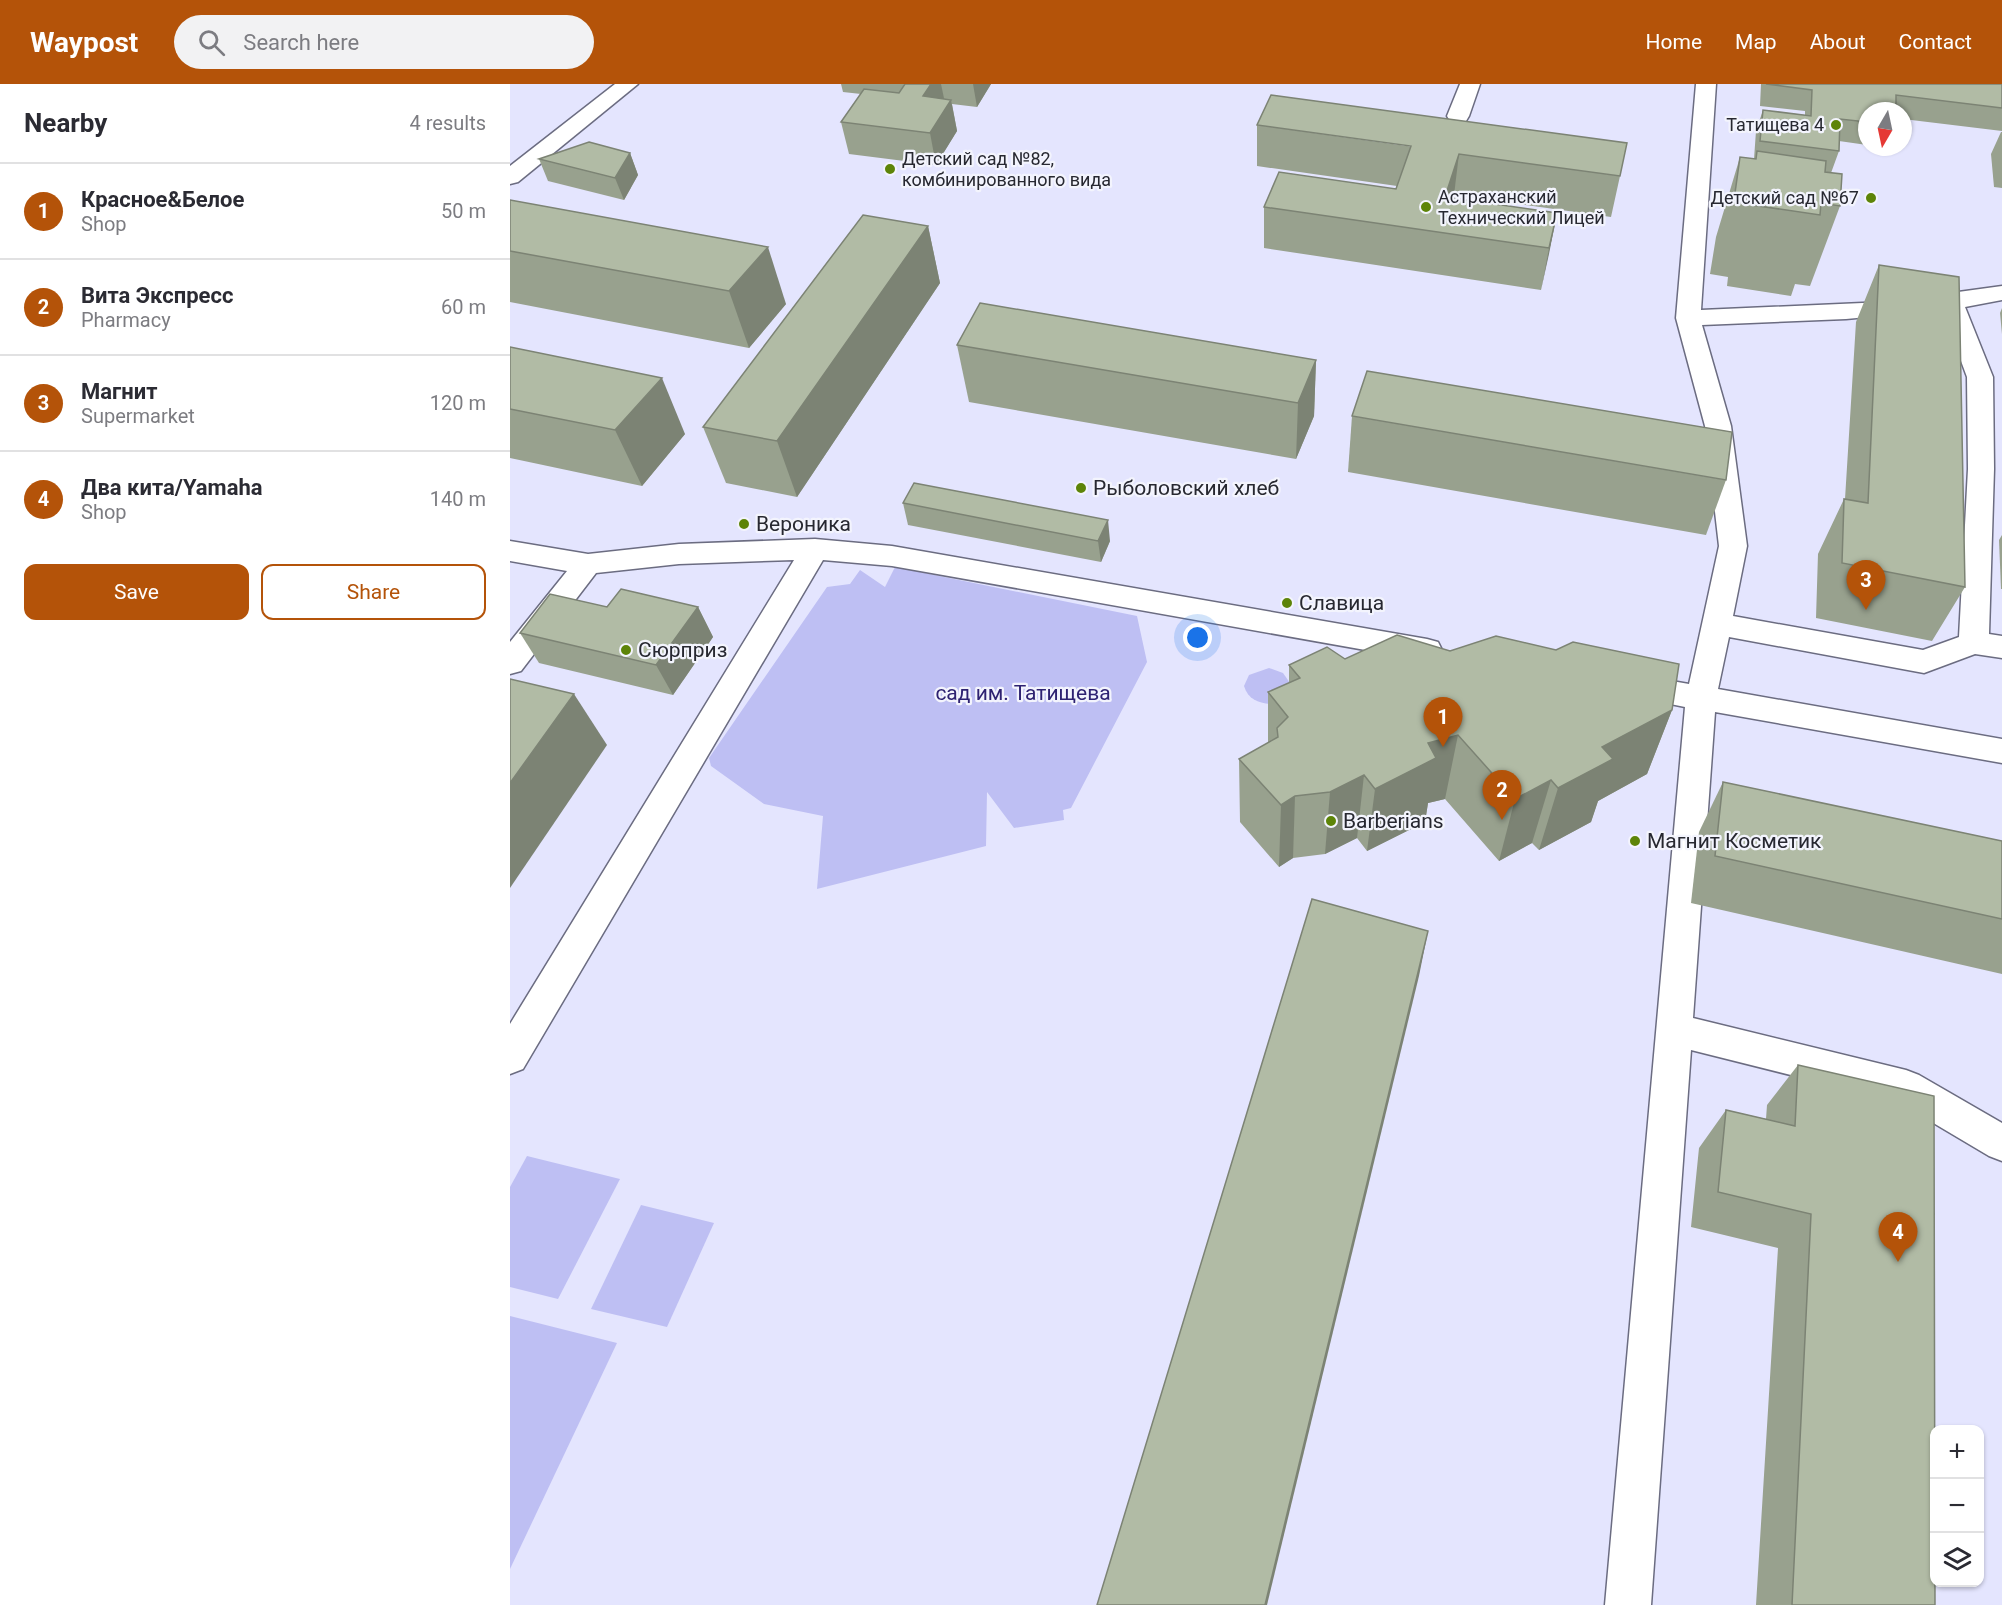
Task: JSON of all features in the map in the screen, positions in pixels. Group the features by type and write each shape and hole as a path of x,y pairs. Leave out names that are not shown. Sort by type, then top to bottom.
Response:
{"street":[{"path":"510,177 628,84"},
{"path":"1458,116 1470,84"},
{"path":"1628,1605 1701,698 1733,546 1718,426 1688,318 1706,84"},
{"path":"1688,318 1895,310 1952,304 2002,293"},
{"path":"1716,624 1924,662 1988,645 1981,469 1991,379 1952,304"},
{"path":"510,1057 815,549"},
{"path":"510,551 588,564 679,554 815,549 892,555 1455,655"},
{"path":"510,663 588,564"},
{"path":"1607,682 2002,751"},
{"path":"1674,1030 1906,1087 2002,1143"}],"green space":[{"name":"сад им. Татищева","path":"895,567 1137,616 1147,662 1071,808 1063,810 1064,820 1014,828 987,792 986,846 817,889 823,816 764,804 711,766 709,758 827,587 850,584 860,570 885,587"},
{"path":"1269,668 1283,673 1290,683 1270,704 1254,700 1244,686 1249,675"},
{"path":"527,1156 620,1179 558,1299 510,1287 510,1187"},
{"path":"641,1205 714,1223 667,1327 591,1309"},
{"path":"510,1316 617,1343 510,1569"}],"building":[{"path":"905,84 931,84 923,96 951,100 930,133 841,122 864,89 899,93"},
{"path":"1766,84 2002,84 2002,108 1896,95 1896,102 1858,102 1858,121 1840,119 1839,151 1760,141 1763,110 1811,116 1812,90"},
{"path":"1271,95 1627,143 1620,176 1459,154 1445,197 1557,213 1549,248 1264,207 1279,172 1396,189 1411,146 1257,125"},
{"path":"589,142 630,153 615,178 539,159"},
{"path":"1757,151 1826,161 1825,172 1842,174 1840,206 1821,203 1820,215 1752,205 1753,196 1735,193 1740,157 1756,159"},
{"path":"510,200 768,247 729,291 510,251"},
{"path":"863,215 928,226 777,441 703,427"},
{"path":"1879,265 1959,277 1965,587 1842,563 1844,499 1868,503"},
{"path":"980,303 1316,360 1298,403 957,345"},
{"path":"510,347 662,378 615,430 510,409"},
{"path":"1367,371 1732,432 1726,480 1352,416"},
{"path":"914,483 1108,520 1098,541 903,503"},
{"path":"621,589 698,607 656,665 520,633 550,594 607,607"},
{"path":"1397,635 1450,651 1496,636 1556,650 1573,642 1679,664 1672,710 1602,747 1613,759 1558,788 1551,780 1515,799 1458,735 1428,743 1436,758 1375,789 1364,775 1330,792 1295,796 1281,805 1239,759 1278,737 1277,728 1288,717 1268,692 1300,678 1289,665 1327,647 1345,659"},
{"path":"510,679 574,694 510,783"},
{"path":"1723,782 2002,841 2002,919 1715,856"},
{"path":"1312,899 1428,931 1265,1605 1097,1605"},
{"path":"1798,1065 1934,1096 1935,1425 1930,1425 1930,1587 1935,1587 1935,1605 1792,1605 1811,1214 1718,1192 1726,1110 1795,1126"}],"place":[{"name":"Татищева 4","path":"1836,125"},
{"name":"Детский сад №82, комбинированного вида","path":"890,169"},
{"name":"Детский сад №67","path":"1871,198"},
{"name":"Астраханский Технический Лицей","path":"1426,207"},
{"name":"Рыболовский хлеб","path":"1081,488"},
{"name":"Вероника","path":"744,524"},
{"name":"Славица","path":"1287,603"},
{"name":"Магнит","path":"1866,610"},
{"name":"Сюрприз","path":"626,650"},
{"name":"Красное&Белое","path":"1443,747"},
{"name":"Вита Экспресс","path":"1502,820"},
{"name":"Barberians","path":"1331,821"},
{"name":"Магнит Косметик","path":"1635,841"},
{"name":"Два кита/Yamaha","path":"1898,1262"}]}
